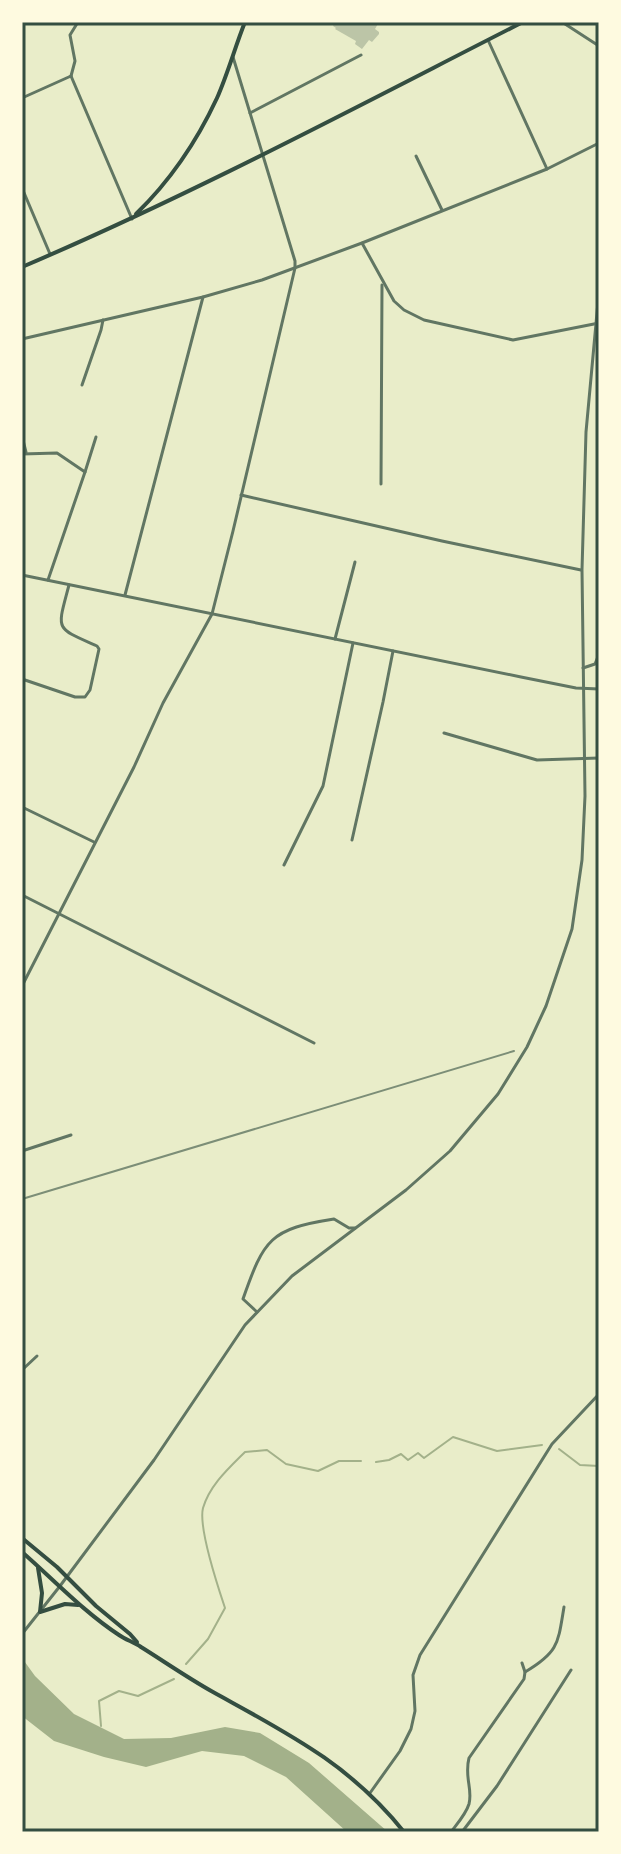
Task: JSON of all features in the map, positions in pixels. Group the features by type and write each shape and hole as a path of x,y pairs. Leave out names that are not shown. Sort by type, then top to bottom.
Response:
{"main road":[{"path":"132,219 165,184 216,100 245,22"},
{"path":"22,267 132,219 263,155 523,22"},
{"path":"22,1538 138,1644"},
{"path":"22,1552 97,1620 122,1637 314,1749 370,1793 404,1832"},
{"path":"38,1566 42,1593 40,1612 65,1604 81,1605"}],"street":[{"path":"78,22 70,35 75,61 71,76 132,219"},
{"path":"562,22 599,46"},
{"path":"488,40 547,169"},
{"path":"250,113 361,55"},
{"path":"23,983 134,767 163,703 212,614 295,268 233,57"},
{"path":"22,98 71,76"},
{"path":"22,339 246,285 362,243 547,169 599,143"},
{"path":"416,156 442,211"},
{"path":"22,188 50,255"},
{"path":"362,243 398,305 421,319 520,340 597,324"},
{"path":"381,484 382,282"},
{"path":"22,1633 154,1460 229,1347 257,1312 292,1276 414,1184 450,1151 491,1104 546,1006 574,918 582,860 585,689 582,570 586,424 599,291"},
{"path":"125,595 203,297"},
{"path":"82,385 103,320"},
{"path":"22,436 24,454 57,453 85,472"},
{"path":"48,580 96,437"},
{"path":"241,495 582,570"},
{"path":"335,639 355,562"},
{"path":"22,575 585,689 599,689"},
{"path":"22,679 75,697 85,697 90,690 99,649 69,634 62,627 60,616 69,584"},
{"path":"284,865 323,786 353,643"},
{"path":"352,840 393,651"},
{"path":"583,668 595,664 599,654"},
{"path":"444,733 533,759 599,758"},
{"path":"22,807 94,842"},
{"path":"22,895 314,1043"},
{"path":"22,1151 71,1135"},
{"path":"257,1312 243,1299 261,1254 277,1235 293,1227 334,1219 355,1228"},
{"path":"22,1370 37,1356"},
{"path":"370,1793 400,1751 411,1729 415,1711 413,1675 420,1655 548,1450 599,1394"},
{"path":"525,1672 545,1659 556,1646 564,1607"},
{"path":"451,1832 469,1805 466,1773 469,1758 524,1679 522,1663"},
{"path":"462,1832 497,1786 571,1670"}],"shaded area":[{"path":"22,1658 35,1676 74,1714 124,1739 171,1738 225,1727 260,1733 309,1763 388,1832 347,1832 286,1777 244,1756 202,1751 146,1767 54,1741 22,1716"}],"building":[{"path":"335,22 379,22 375,29 379,34 362,49 355,44 356,41 335,29"}],"waterway":[{"path":"376,1462 401,1454 408,1460 418,1453 424,1458 453,1437 497,1451 542,1445"},
{"path":"559,1449 580,1465 599,1466"},
{"path":"186,1664 208,1639 225,1608 202,1517 206,1500 220,1478 245,1452 267,1450 286,1464 318,1471 339,1461 361,1461"},
{"path":"101,1726 99,1701 119,1691 138,1696 174,1679"}],"railway":[{"path":"22,1199 514,1051"}]}
